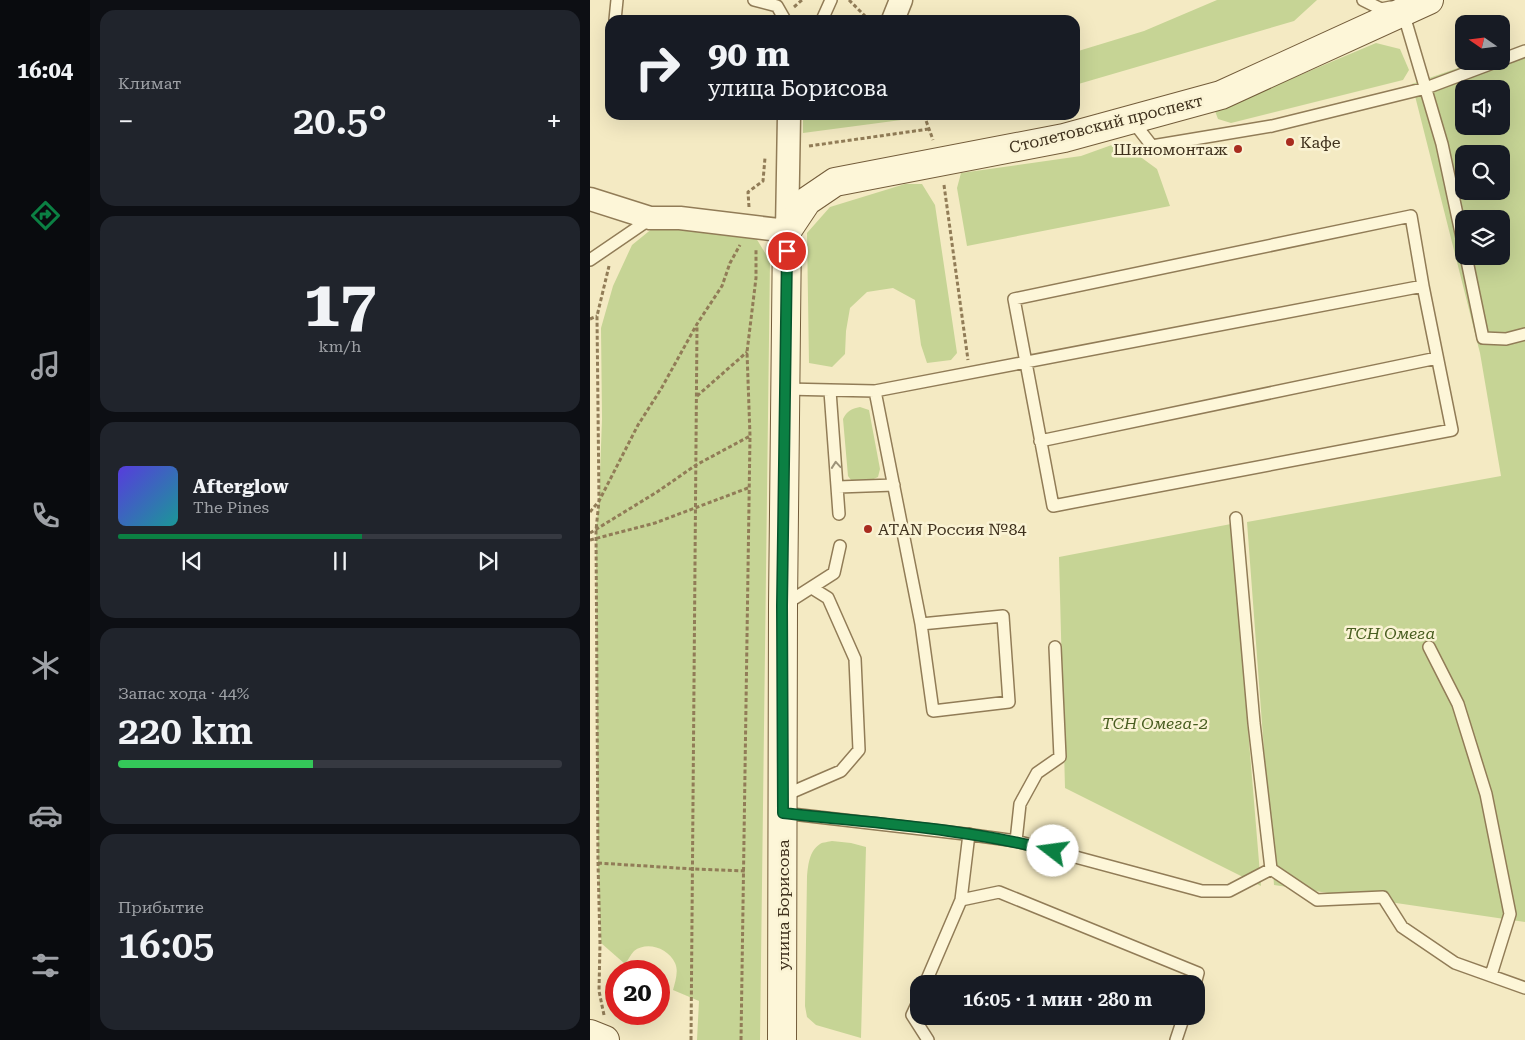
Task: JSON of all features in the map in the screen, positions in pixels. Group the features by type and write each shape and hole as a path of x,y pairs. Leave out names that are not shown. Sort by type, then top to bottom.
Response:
{"main road":[{"name":"Столетовский проспект","path":"787,231 807,201 835,182 1064,138 1221,95 1428,0"},
{"name":"улица Борисова","path":"782,1040 782,606 787,231"}],"street":[{"path":"895,15 901,0"},
{"path":"590,199 650,218 680,218 750,237 787,231 789,120"}],"lane":[{"path":"616,15 617,0"},
{"path":"754,0 777,6 783,15"},
{"path":"824,15 831,0"},
{"path":"1363,0 1380,9 1428,0"},
{"path":"1403,12 1442,144 1456,210"},
{"path":"1510,57 1525,51"},
{"path":"1131,119 1152,146 1272,126 1426,88 1475,70"},
{"path":"1411,216 1437,358 1452,430 1053,506 1014,299 1411,216"},
{"path":"590,260 650,218"},
{"path":"1468,265 1483,338 1506,339 1525,334"},
{"path":"785,389 875,391 1423,286"},
{"path":"1040,441 1437,358"},
{"path":"830,391 839,514"},
{"path":"875,391 921,624 933,711 1009,702 1003,616 921,624"},
{"path":"838,487 894,485"},
{"path":"1236,518 1254,723 1271,869 1317,900 1383,897 1402,926 1455,963 1525,988"},
{"path":"782,606 834,573 840,546"},
{"path":"783,805 841,771 859,750 856,659 828,598 812,588"},
{"path":"1016,842 1020,804 1037,773 1060,756 1055,647"},
{"path":"1429,647 1458,704 1486,794 1510,914 1491,975"},
{"path":"783,805 1016,842 1202,891 1229,891 1271,869"},
{"path":"929,975 960,900 969,834"},
{"path":"960,900 999,892 1198,973 1197,975"},
{"path":"918,1025 928,1040"},
{"path":"1176,1040 1181,1025"}],"path":[{"path":"849,0 864,15"},
{"path":"741,1040 750,436 747,352 756,278 750,237 748,192 763,181 766,150 788,149 929,129"},
{"path":"941,162 970,373"},
{"path":"590,512 599,500 638,425 661,389 697,324 722,286 730,263 750,237"},
{"path":"600,1031 596,530 599,500 597,316 614,244"},
{"path":"590,319 597,316"},
{"path":"691,1040 697,324"},
{"path":"697,396 747,352"},
{"path":"590,533 696,465 750,436"},
{"path":"590,540 655,523 749,488"},
{"path":"598,863 745,870"}],"green space":[{"path":"1217,0 1317,0 1294,21 1080,84 1080,50 1144,31"},
{"path":"1376,43 1400,49 1409,70 1403,80 1231,123 1218,119 1215,111"},
{"name":"ТСН Омега","path":"1525,46 1525,922 1274,885 1247,522 1501,476 1480,353 1458,265 1510,265 1510,210 1455,210 1455,254 1412,84 1455,69 1510,70 1510,51"},
{"path":"803,120 901,120 803,133"},
{"path":"1120,142 1157,169 1170,206 967,246 957,188 961,173 1081,156"},
{"path":"905,184 922,184 935,205 957,353 951,360 927,363 921,345 915,300 893,288 867,292 850,308 845,354 832,367 809,363 807,233 830,207"},
{"path":"664,219 756,238 770,261 760,1040 697,1040 699,1001 673,990 677,969 672,958 662,950 651,946 639,948 634,951 628,960 620,960 601,943 598,863 596,530 602,419 601,328 613,286 632,245"},
{"path":"860,407 869,410 880,469 878,477 865,481 851,480 848,476 843,419 850,411"},
{"name":"ТСН Омега-2","path":"1231,524 1261,886 1065,788 1059,557"},
{"path":"832,841 866,847 861,1038 816,1025 807,1017 805,1006 807,877 809,864 811,855 816,847 821,843"}],"place":[{"name":"Кафе","path":"1290,142"},
{"name":"Шиномонтаж","path":"1238,149"},
{"name":"ATAN Россия №84","path":"868,529"}],"route":[{"path":"787,251 782,606 783,813 965,834 1016,842 1053,851"}]}
